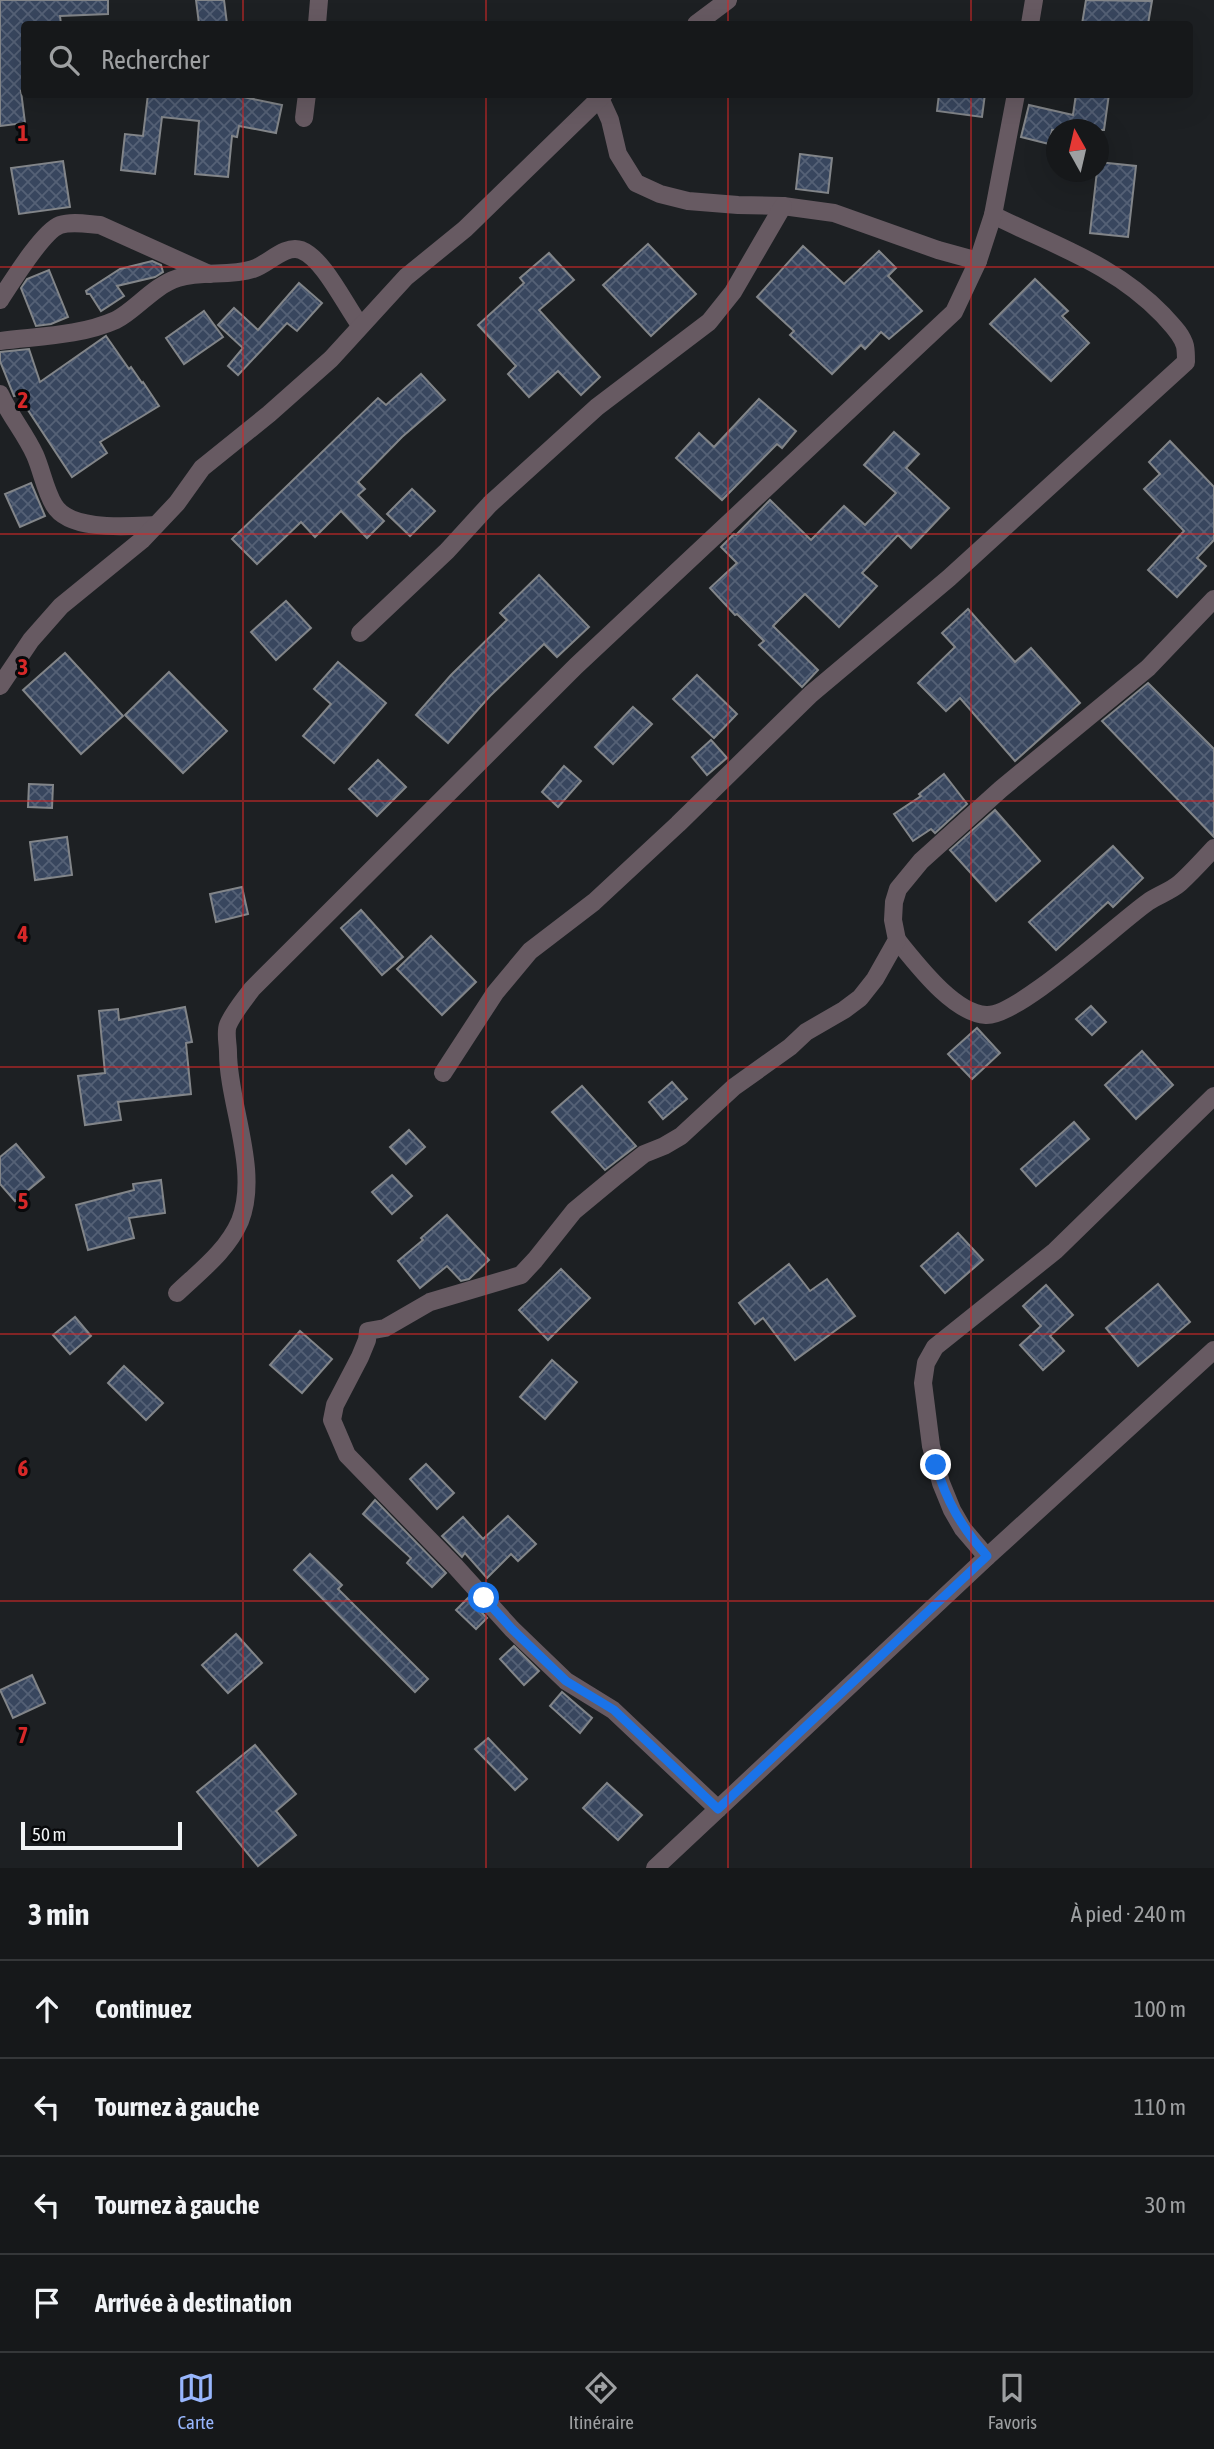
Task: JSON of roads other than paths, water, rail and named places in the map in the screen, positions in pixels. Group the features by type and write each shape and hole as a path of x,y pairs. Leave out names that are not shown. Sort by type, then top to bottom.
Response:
{"street":[{"path":"317,21 319,0"},
{"path":"700,21 728,0"},
{"path":"1030,21 1034,0"},
{"path":"304,118 306,98"},
{"path":"0,686 31,640 61,606 142,540 177,503 202,468 280,405 331,359 406,277 465,229 600,98"},
{"path":"603,98 618,154 636,183 660,194 688,201 783,206 834,213 938,250 978,261"},
{"path":"177,1293 223,1250 240,1220 244,1199 245,1150 228,1069 227,1026 252,989 593,650 954,312 978,261 993,215 1015,98"},
{"path":"360,633 447,551 490,504 597,407 709,322 733,292 783,206"},
{"path":"443,1073 495,993 530,951 594,901 678,824 811,694 949,578 1186,362 1185,344 1174,327 1151,303 1115,274 993,215"},
{"path":"0,300 33,251 58,226 82,223 100,225 210,274"},
{"path":"0,341 55,336 91,328 118,319 159,288 178,278 253,269 291,249 300,249 314,258 360,325"},
{"path":"0,394 6,408 25,434 45,484 61,514 71,521 107,526 156,525"},
{"path":"1214,599 1148,668 1001,789 921,861 898,889 894,902 893,920 897,940 921,971 948,996 971,1010 986,1015 998,1013 1024,999 1147,902 1180,883 1214,848"},
{"path":"718,1809 614,1710 566,1681 512,1629 456,1566 347,1455 332,1420 335,1405 364,1348 368,1331 385,1328 430,1302 521,1275 574,1211 594,1194 644,1154 681,1136 734,1087 790,1047 806,1032 860,998 875,979 897,940"},
{"path":"987,1556 963,1529 941,1483 931,1446 923,1383 926,1363 935,1348 1055,1251 1214,1096"},
{"path":"655,1868 987,1556 1214,1350"}]}
